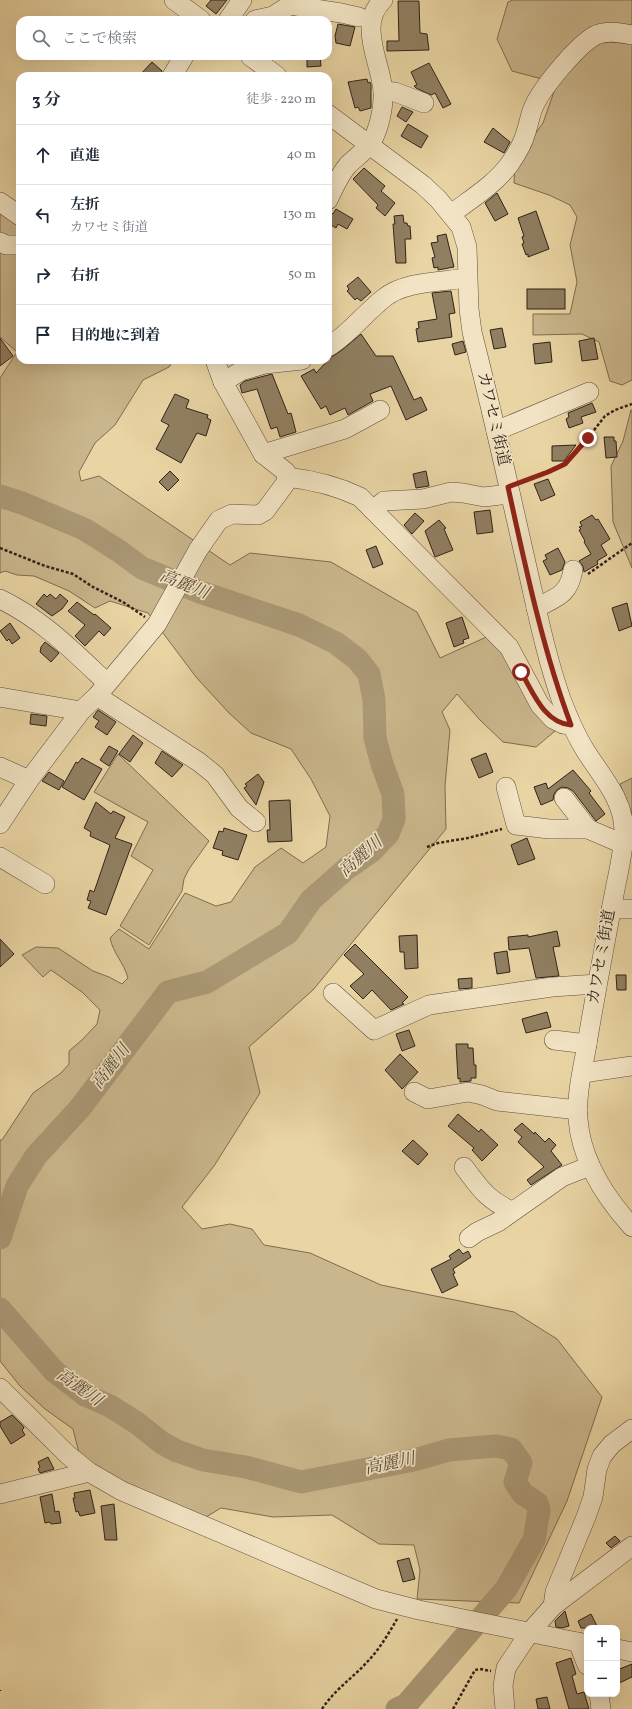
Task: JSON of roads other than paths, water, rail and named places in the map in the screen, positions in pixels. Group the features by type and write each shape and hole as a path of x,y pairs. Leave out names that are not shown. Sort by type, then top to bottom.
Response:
{"street":[{"path":"174,0 196,16"},
{"path":"231,16 242,0"},
{"path":"332,192 347,166 370,144 376,133 381,111 383,91 371,36 373,17 383,0"},
{"path":"273,16 290,4 341,12 359,17"},
{"path":"451,214 487,186 509,164 520,148 527,132 533,106 541,93 579,48 596,35 614,32 632,35"},
{"path":"174,72 182,60"},
{"path":"255,60 272,72"},
{"path":"383,91 395,92 424,103"},
{"name":"カワセミ街道","path":"332,117 370,144 422,185 438,199 461,227 467,247 470,317 536,608 561,697 571,725 583,747 610,787 617,800 622,815 626,835 597,984 578,1110 582,1141 590,1166 612,1203 632,1226"},
{"path":"0,202 16,213"},
{"path":"0,242 6,245 16,245"},
{"path":"332,345 340,340 384,297 397,290 411,285 468,278"},
{"path":"0,824 28,780 81,711 102,689 159,622 198,550 218,520 224,516 232,514 258,515 264,511 285,484 287,477 286,472 262,454 223,382 216,364"},
{"path":"223,382 241,371 265,364"},
{"path":"496,431 589,392"},
{"path":"262,454 345,429 380,410"},
{"path":"287,477 309,480 343,489 360,497 509,647 540,705 553,719 563,724 571,725"},
{"path":"373,510 384,501 423,499 451,492 484,497 509,491"},
{"path":"536,608 566,591 572,576"},
{"path":"0,599 49,629 102,689 215,775 239,808 256,822"},
{"path":"0,697 81,711"},
{"path":"0,766 28,780"},
{"path":"506,787 516,825 549,829 588,829 626,835"},
{"path":"564,798 588,829"},
{"path":"0,857 45,884"},
{"path":"611,909 632,909"},
{"path":"333,994 374,1030 429,1005 552,987 597,984"},
{"path":"554,1040 587,1044"},
{"path":"583,1073 632,1066"},
{"path":"414,1092 428,1099 468,1092 482,1095 497,1101 578,1110"},
{"path":"469,1238 477,1232 498,1222 562,1177 590,1166"},
{"path":"464,1167 484,1193 497,1205 512,1211"},
{"path":"0,1388 68,1455 89,1472 122,1492 376,1599 412,1608 582,1643 586,1661"},
{"path":"553,1606 555,1592 593,1497 597,1469 602,1456 612,1444 632,1429"},
{"path":"0,1494 89,1472"},
{"path":"505,1709 503,1686 506,1668 530,1632 553,1606 632,1546"},
{"path":"620,1650 632,1652"},
{"path":"600,1697 602,1709"}],"waterway":[{"name":"高麗川","path":"0,496 22,503 84,529 119,551 142,568 200,592 299,625 336,643 357,659 369,674 374,700 375,738 382,764 393,794 394,819 388,834 373,850 346,869 311,900 288,933 207,982 168,992 80,1108 36,1156 17,1186 0,1238"},
{"name":"高麗川","path":"0,1309 54,1371 85,1395 110,1406 137,1423 162,1443 177,1451 203,1460 246,1467 301,1482 414,1460 449,1450 496,1446 511,1449 521,1463 515,1482 523,1494 537,1503 539,1510 534,1540 506,1589 406,1705 397,1709"}]}
